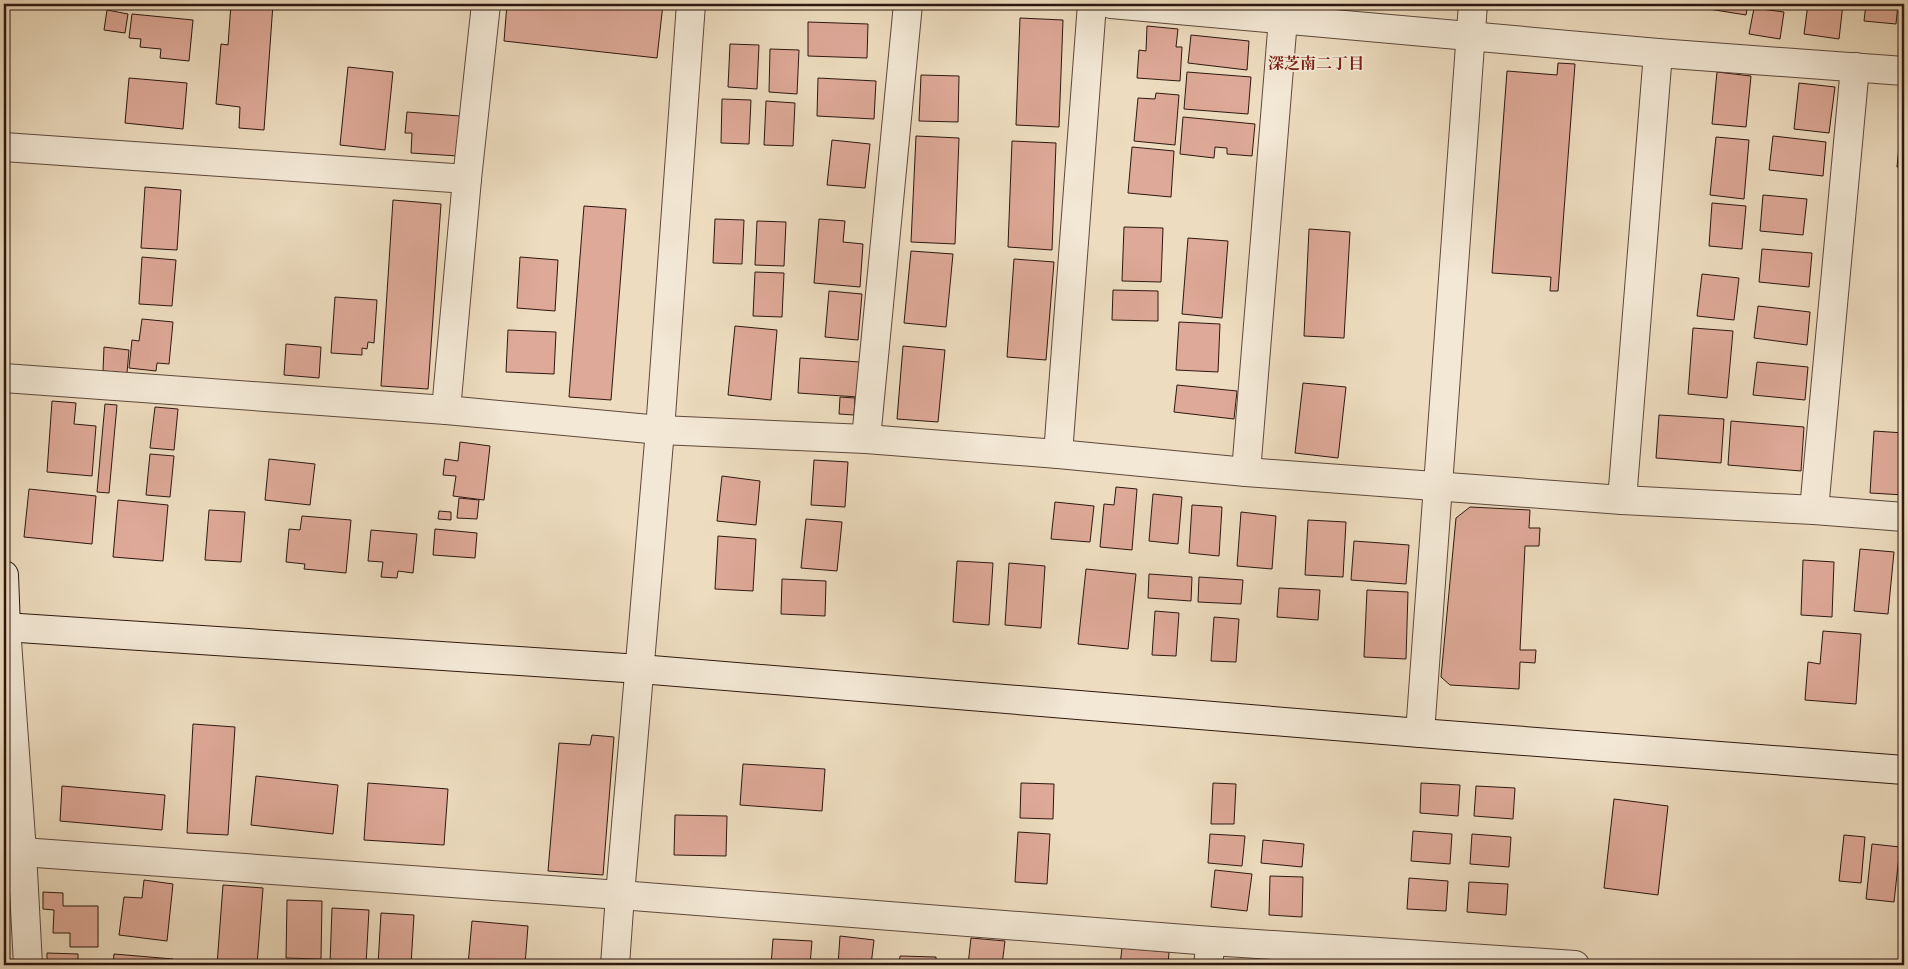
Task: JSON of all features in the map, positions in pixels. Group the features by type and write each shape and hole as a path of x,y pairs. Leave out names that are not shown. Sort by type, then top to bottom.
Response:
{"street":[{"path":"446,410 467,179 486,4"},
{"path":"615,965 660,430 691,4"},
{"path":"866,439 908,4"},
{"path":"1058,454 1092,4"},
{"path":"1111,4 1658,53 1904,70"},
{"path":"1420,734 1472,4"},
{"path":"1246,472 1283,18"},
{"path":"1622,500 1658,53"},
{"path":"1814,510 1855,67"},
{"path":"4,147 467,179"},
{"path":"4,378 446,410 660,430 866,439 1058,454 1246,472 1622,500 1814,510 1904,517"},
{"path":"4,576 5,627 22,852 28,965"},
{"path":"5,627 640,669 1420,734 1904,770"},
{"path":"22,852 620,895 1209,953 1575,965"}],"building":[{"path":"231,4 273,4 264,130 239,128 240,107 216,104 221,44 228,45"},
{"path":"507,4 663,4 657,58 504,41"},
{"path":"816,4 864,4 864,6"},
{"path":"1710,4 1748,4 1746,15 1709,9"},
{"path":"1808,4 1843,4 1839,39 1804,34"},
{"path":"1866,4 1898,4 1896,24 1864,21"},
{"path":"1754,8 1784,12 1780,39 1749,34"},
{"path":"107,10 128,14 125,33 104,30"},
{"path":"132,14 193,20 189,61 160,58 161,49 140,47 141,39 129,38"},
{"path":"1020,18 1063,20 1059,127 1016,125"},
{"path":"808,22 868,24 867,58 808,56"},
{"path":"1147,26 1178,29 1176,47 1182,47 1180,81 1137,78 1139,50 1146,51"},
{"path":"1191,35 1249,41 1247,70 1188,63"},
{"path":"730,44 759,45 757,89 728,87"},
{"path":"770,49 799,50 797,94 769,92"},
{"path":"1558,63 1575,64 1558,291 1550,291 1551,277 1492,273 1507,71 1557,75"},
{"path":"348,67 393,72 385,150 340,145"},
{"path":"1187,72 1251,77 1248,114 1184,109"},
{"path":"1717,72 1751,76 1746,127 1712,124"},
{"path":"921,75 959,76 958,122 919,121"},
{"path":"129,78 187,83 183,129 125,123"},
{"path":"818,78 876,81 874,119 817,116"},
{"path":"1799,83 1835,87 1829,133 1794,129"},
{"path":"1156,93 1179,95 1175,145 1134,141 1138,98 1155,99"},
{"path":"1904,96 1904,168 1897,167"},
{"path":"722,99 751,100 749,144 721,143"},
{"path":"766,101 795,103 793,146 764,145"},
{"path":"407,112 460,116 458,156 411,153 412,133 405,133"},
{"path":"1183,117 1255,124 1252,156 1227,154 1227,148 1215,147 1214,158 1180,154"},
{"path":"916,136 959,138 955,244 911,242"},
{"path":"1773,136 1826,142 1823,176 1769,170"},
{"path":"1716,137 1749,140 1744,199 1710,195"},
{"path":"832,140 870,144 865,188 827,185"},
{"path":"1012,141 1056,143 1052,250 1008,247"},
{"path":"1132,147 1174,151 1171,197 1128,193"},
{"path":"145,187 181,190 177,250 141,248"},
{"path":"1763,195 1807,199 1803,235 1760,231"},
{"path":"393,200 441,204 428,389 381,386"},
{"path":"1712,203 1746,206 1742,249 1709,246"},
{"path":"584,206 626,209 611,400 569,397"},
{"path":"715,219 744,220 742,264 713,263"},
{"path":"819,219 845,221 843,242 863,244 860,287 814,283"},
{"path":"757,221 786,222 784,266 755,265"},
{"path":"1124,227 1163,228 1161,282 1122,281"},
{"path":"1309,229 1350,232 1344,338 1304,336"},
{"path":"1188,238 1228,241 1222,318 1182,314"},
{"path":"1762,249 1812,253 1809,287 1759,282"},
{"path":"911,251 953,254 946,327 904,323"},
{"path":"142,257 176,260 172,306 139,304"},
{"path":"520,257 558,260 555,311 517,308"},
{"path":"1014,259 1054,262 1046,360 1007,357"},
{"path":"755,272 784,273 782,317 753,316"},
{"path":"1702,274 1739,278 1734,320 1697,316"},
{"path":"1113,290 1158,291 1158,321 1112,320"},
{"path":"829,291 862,294 858,340 825,337"},
{"path":"335,297 377,300 374,343 368,342 367,349 362,348 362,355 331,353"},
{"path":"1758,306 1810,312 1807,345 1754,338"},
{"path":"142,319 173,322 169,364 157,363 156,371 129,368 132,340 139,341"},
{"path":"1179,322 1220,324 1218,372 1176,370"},
{"path":"735,326 777,330 771,400 728,395"},
{"path":"1693,328 1733,331 1727,398 1688,394"},
{"path":"508,330 556,332 554,374 506,372"},
{"path":"286,344 321,347 319,378 284,375"},
{"path":"903,346 945,350 938,422 897,419"},
{"path":"104,347 129,350 127,373 103,371"},
{"path":"800,358 860,362 858,397 798,393"},
{"path":"1757,362 1808,367 1805,400 1753,395"},
{"path":"1303,383 1346,387 1338,458 1295,453"},
{"path":"1177,385 1237,391 1234,419 1174,412"},
{"path":"840,397 855,398 854,415 839,414"},
{"path":"52,401 76,403 74,424 96,426 92,476 47,472"},
{"path":"105,404 117,405 109,493 97,492"},
{"path":"155,407 178,409 174,450 150,448"},
{"path":"1659,415 1724,419 1721,463 1656,458"},
{"path":"1731,421 1804,427 1801,471 1728,465"},
{"path":"1874,431 1904,433 1904,495 1870,493"},
{"path":"460,442 490,446 484,500 453,496 456,476 443,475 445,459 458,461"},
{"path":"150,454 174,456 170,497 146,495"},
{"path":"269,459 315,464 310,505 265,500"},
{"path":"814,460 848,462 845,507 811,505"},
{"path":"722,476 760,481 756,525 717,521"},
{"path":"1116,487 1137,489 1132,550 1100,547 1104,504 1114,505"},
{"path":"29,489 96,496 92,544 24,537"},
{"path":"1153,494 1182,497 1178,544 1149,541"},
{"path":"459,498 479,500 477,519 457,518"},
{"path":"118,500 168,505 163,561 113,557"},
{"path":"1055,502 1094,506 1090,542 1051,539"},
{"path":"1192,505 1222,507 1219,556 1189,553"},
{"path":"1470,507 1530,510 1529,528 1540,528 1539,546 1525,546 1520,650 1536,650 1535,663 1520,662 1519,689 1450,685 1441,677 1456,518"},
{"path":"209,510 245,512 241,562 205,560"},
{"path":"439,511 451,512 451,520 438,519"},
{"path":"1241,512 1276,516 1272,569 1237,566"},
{"path":"302,516 351,520 346,573 304,569 305,564 286,562 289,529 300,530"},
{"path":"806,519 842,522 837,571 801,568"},
{"path":"1308,520 1346,522 1343,577 1305,575"},
{"path":"435,529 477,533 475,558 433,555"},
{"path":"371,530 417,534 413,573 398,571 397,578 381,577 383,562 368,561"},
{"path":"718,536 756,539 753,591 715,589"},
{"path":"1354,541 1409,545 1406,584 1351,580"},
{"path":"1860,549 1894,552 1888,614 1854,611"},
{"path":"1803,560 1834,562 1832,617 1801,615"},
{"path":"957,561 993,563 989,625 953,622"},
{"path":"1009,563 1045,566 1041,628 1005,625"},
{"path":"1086,569 1136,574 1128,649 1078,644"},
{"path":"1149,574 1192,577 1191,601 1148,598"},
{"path":"1199,577 1243,580 1241,604 1198,602"},
{"path":"782,579 826,581 825,616 781,614"},
{"path":"1279,588 1320,590 1318,620 1277,617"},
{"path":"1367,590 1408,592 1406,659 1364,657"},
{"path":"1155,611 1179,613 1176,656 1152,655"},
{"path":"1214,617 1239,619 1236,662 1211,661"},
{"path":"1823,631 1861,634 1856,704 1805,700 1808,662 1820,664"},
{"path":"1902,637 1904,637 1904,683 1900,683"},
{"path":"193,724 235,727 228,835 187,833"},
{"path":"592,735 614,737 603,875 548,871 559,743 590,745"},
{"path":"743,764 825,769 822,811 740,805"},
{"path":"256,776 338,785 333,834 251,825"},
{"path":"368,783 448,789 444,845 364,840"},
{"path":"1021,783 1054,784 1053,819 1020,818"},
{"path":"1213,783 1236,784 1234,824 1211,824"},
{"path":"1421,783 1460,785 1458,816 1420,813"},
{"path":"62,786 165,795 162,830 60,821"},
{"path":"1476,786 1515,788 1513,819 1474,816"},
{"path":"1614,799 1668,806 1658,895 1604,888"},
{"path":"675,815 727,816 726,856 674,855"},
{"path":"1413,831 1452,834 1450,864 1411,861"},
{"path":"1018,832 1050,834 1047,884 1015,882"},
{"path":"1210,834 1245,836 1242,866 1208,863"},
{"path":"1472,834 1511,837 1509,867 1470,864"},
{"path":"1844,835 1865,837 1861,883 1839,881"},
{"path":"1263,840 1304,844 1302,867 1261,863"},
{"path":"1872,844 1900,847 1894,902 1866,899"},
{"path":"1215,870 1252,874 1247,911 1211,907"},
{"path":"1270,876 1303,877 1302,917 1269,915"},
{"path":"1409,878 1448,881 1446,911 1407,909"},
{"path":"144,880 173,884 167,941 119,935 124,897 142,898"},
{"path":"1469,882 1508,884 1506,915 1467,912"},
{"path":"223,885 263,888 257,965 217,965"},
{"path":"43,892 63,893 63,906 98,906 98,947 70,947 70,933 53,933 54,910 43,909"},
{"path":"287,900 322,901 321,959 286,958"},
{"path":"332,908 369,910 366,965 330,964"},
{"path":"381,913 414,915 411,965 378,965"},
{"path":"472,921 528,926 525,965 468,965"},
{"path":"840,936 874,940 871,965 838,965"},
{"path":"971,938 1005,941 1002,965 968,965"},
{"path":"773,939 812,941 810,965 771,965"},
{"path":"1122,948 1169,952 1168,965 1120,965"},
{"path":"47,953 78,954 78,965 47,965"},
{"path":"114,954 173,959 172,965 113,965"},
{"path":"900,956 936,957 936,965 899,965"}],"district":[{"name":"深芝南二丁目","path":"1316,65"}]}
